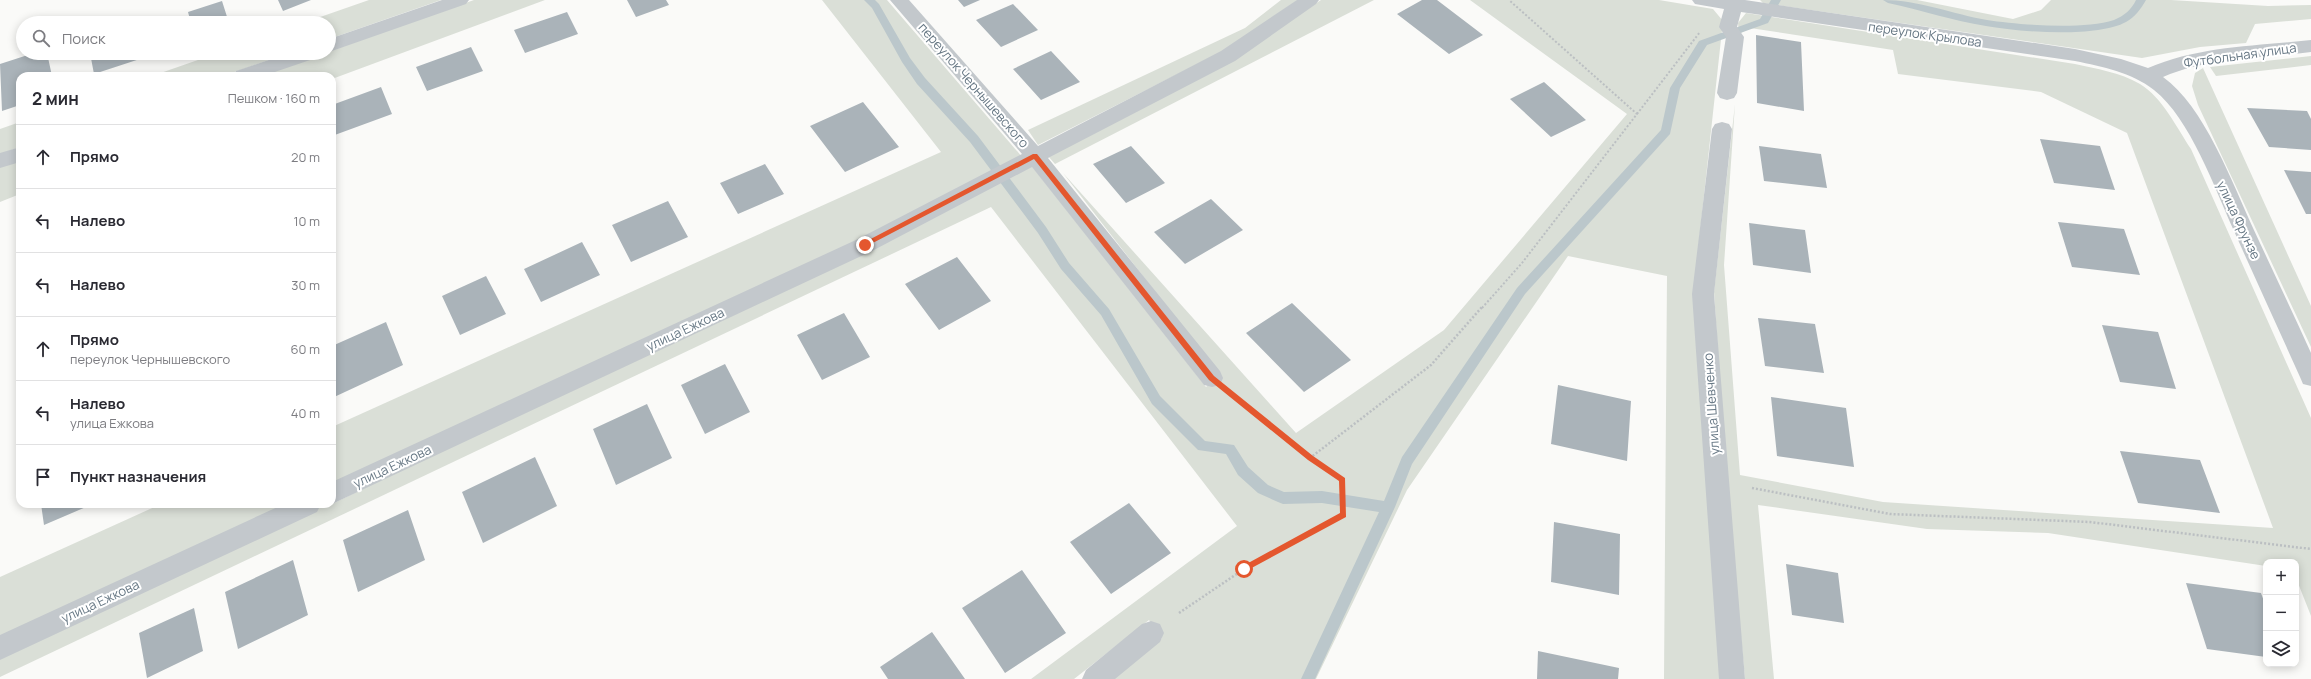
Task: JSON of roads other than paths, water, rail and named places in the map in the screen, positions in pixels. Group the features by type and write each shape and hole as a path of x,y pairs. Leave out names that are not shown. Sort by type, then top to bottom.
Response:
{"street":[{"path":"336,44 460,0"},
{"name":"переулок Чернышевского","path":"899,0 1035,156 1212,378"},
{"name":"улица Ежкова","path":"336,491 865,245 1228,56 1310,0"},
{"name":"переулок Крылова","path":"1701,0 1735,3 1782,13 2075,55 2110,62 2148,76"},
{"path":"1727,93 1735,37 1728,27 1735,3"},
{"name":"Футбольная улица","path":"2148,76 2173,65 2202,58 2311,46"},
{"path":"254,72 289,60"},
{"name":"улица Фрунзе","path":"2148,76 2163,87 2172,98 2206,147 2311,377"},
{"name":"улица Шевченко","path":"1722,129 1703,294 1732,679"},
{"path":"0,162 16,156"},
{"name":"улица Ежкова","path":"0,648 300,508"},
{"path":"1095,679 1151,633"}],"waterway":[{"path":"869,0 876,6 906,60 921,81 974,139 1042,230 1065,266 1105,312 1156,400 1202,446 1230,449 1243,471 1263,489 1283,498 1322,497 1388,507"},
{"path":"1388,507 1407,461 1521,291 1666,131 1675,88 1703,43 1764,21 1776,0"},
{"path":"1888,0 1987,23 2053,28 2091,27 2118,22 2132,13 2141,0"},
{"path":"1308,679 1388,507"}]}
